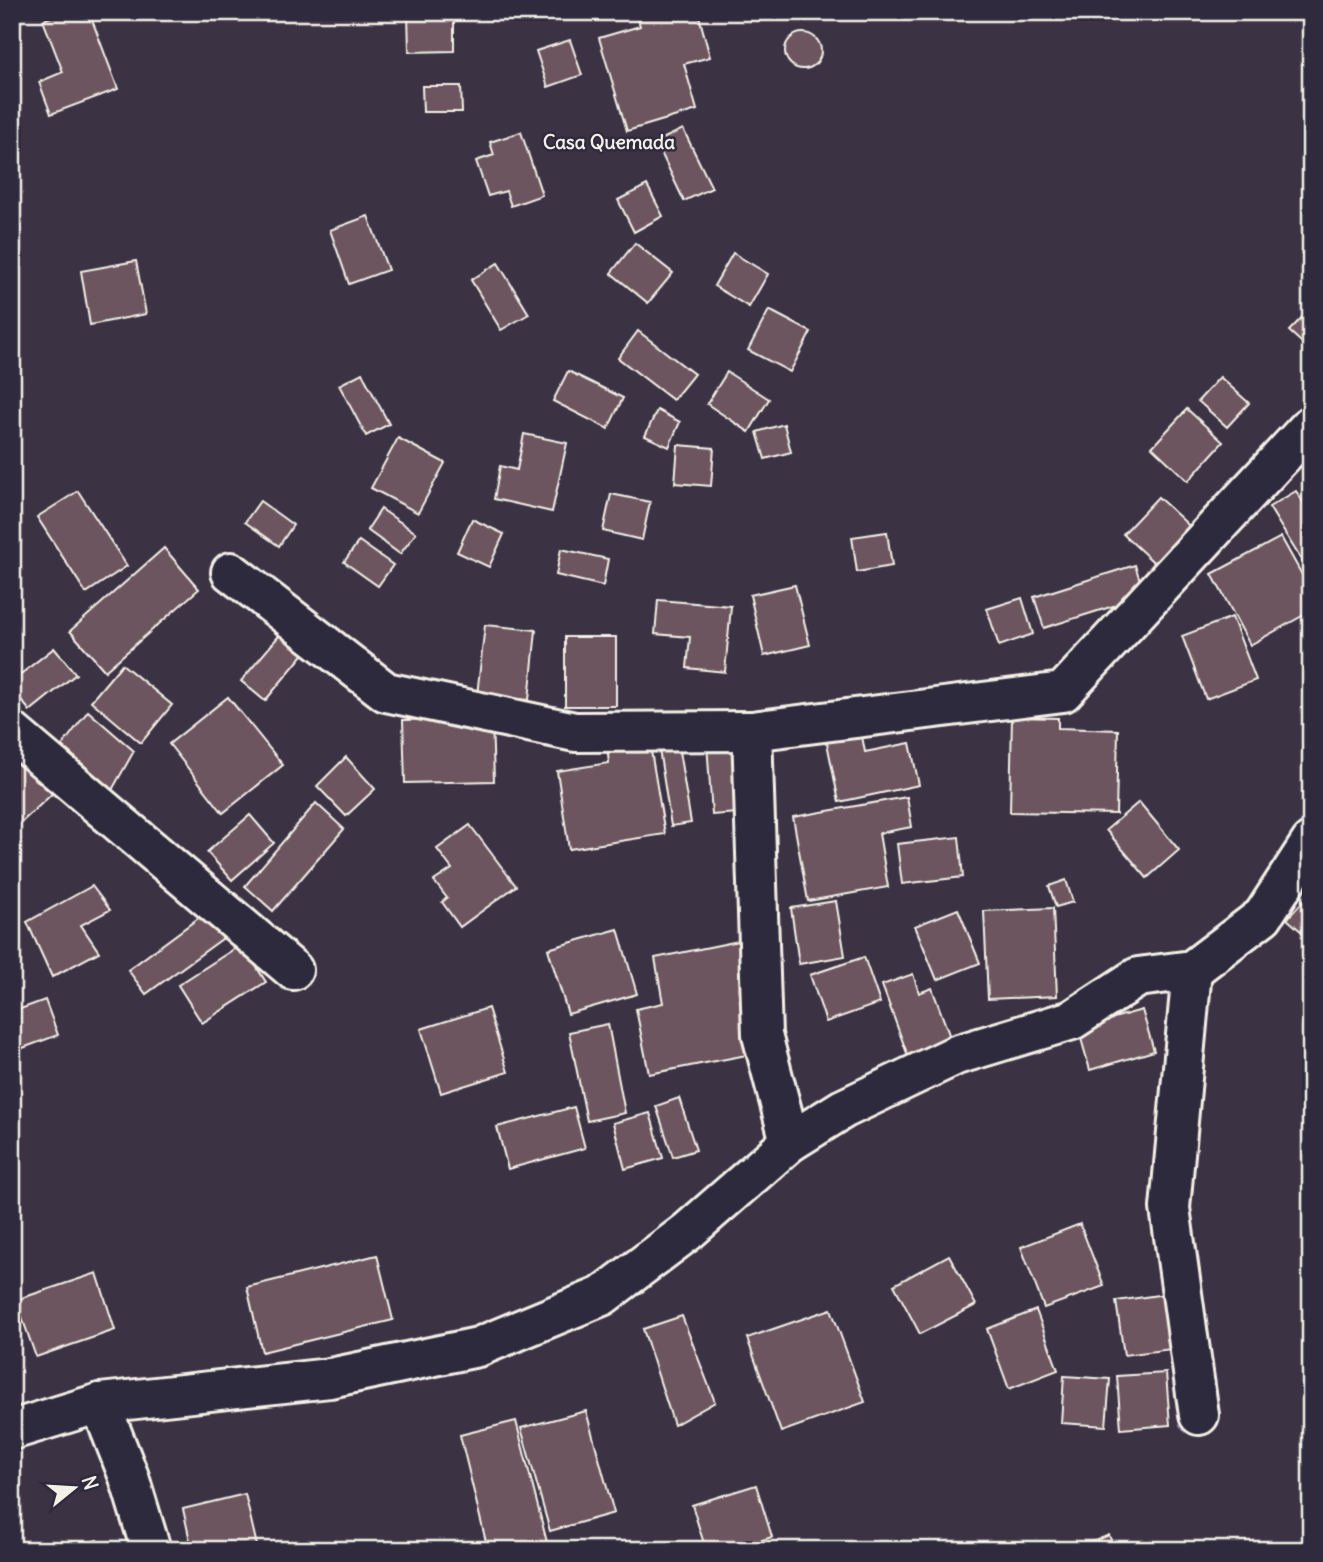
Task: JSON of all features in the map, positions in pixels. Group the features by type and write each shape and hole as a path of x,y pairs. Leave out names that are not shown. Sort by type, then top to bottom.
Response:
{"street":[{"path":"231,572 386,692 575,732 752,731 1063,692 1311,425"},
{"path":"752,731 762,1035 790,1142"},
{"path":"12,732 293,971"},
{"path":"12,1430 100,1403 330,1378 478,1347 602,1296 687,1232 790,1142 843,1108 956,1055 1072,1020 1138,976 1192,970 1263,916 1311,842"},
{"path":"1192,970 1170,1208 1199,1415"},
{"path":"100,1403 129,1477 150,1550"}],"building":[{"path":"65,12 89,12 118,89 51,114 39,82 63,72 43,20"},
{"path":"408,12 454,12 454,51 409,52"},
{"path":"636,12 698,12 710,57 684,64 697,110 627,131 599,38 640,26"},
{"path":"803,33 816,38 821,51 816,64 803,69 790,64 785,51 790,38"},
{"path":"570,40 582,75 548,87 536,51"},
{"path":"422,86 461,86 462,112 423,112"},
{"path":"683,129 712,188 684,201 656,142"},
{"path":"521,132 542,195 511,206 506,191 488,196 476,161 494,155 490,142"},
{"path":"647,185 663,216 634,232 618,200"},
{"path":"368,216 388,270 349,284 330,230"},
{"path":"635,243 673,273 648,303 611,273"},
{"path":"733,253 768,274 749,307 714,286"},
{"path":"136,261 146,314 90,325 81,271"},
{"path":"498,263 529,314 501,330 471,280"},
{"path":"1311,308 1311,351 1289,331"},
{"path":"769,310 811,332 790,372 748,350"},
{"path":"638,331 694,374 673,400 618,358"},
{"path":"568,371 623,398 608,429 553,401"},
{"path":"727,372 769,399 749,432 707,404"},
{"path":"362,373 389,424 366,436 339,385"},
{"path":"1220,377 1249,403 1227,427 1198,401"},
{"path":"1187,409 1223,442 1188,481 1152,447"},
{"path":"657,410 680,422 669,447 645,436"},
{"path":"784,424 791,452 765,459 757,432"},
{"path":"524,434 567,443 552,512 494,499 500,466 517,470"},
{"path":"398,438 445,463 418,513 371,488"},
{"path":"678,445 714,448 711,486 675,483"},
{"path":"78,491 127,566 86,593 37,517"},
{"path":"1296,491 1311,514 1310,574 1269,507"},
{"path":"611,494 650,502 642,540 603,531"},
{"path":"1158,497 1197,533 1162,570 1123,534"},
{"path":"260,501 293,525 279,546 245,522"},
{"path":"381,509 416,533 400,554 367,530"},
{"path":"472,519 504,534 489,567 457,552"},
{"path":"887,532 892,566 857,572 852,537"},
{"path":"1281,537 1311,591 1311,611 1250,645 1212,574"},
{"path":"359,541 393,565 378,586 344,562"},
{"path":"164,548 199,589 105,671 70,631"},
{"path":"561,549 608,559 603,586 556,575"},
{"path":"1135,565 1145,596 1044,628 1034,597"},
{"path":"795,585 810,645 764,656 750,595"},
{"path":"1022,598 1033,634 999,646 987,609"},
{"path":"658,600 731,606 725,672 687,668 690,637 655,634"},
{"path":"1232,617 1256,680 1206,699 1182,636"},
{"path":"485,625 536,630 529,700 477,695"},
{"path":"283,631 307,650 265,701 241,681"},
{"path":"565,637 616,637 616,706 565,706"},
{"path":"54,648 76,674 30,711 12,689 12,681"},
{"path":"122,664 172,705 141,743 91,701"},
{"path":"228,697 283,765 223,813 169,744"},
{"path":"88,711 134,751 112,790 62,746"},
{"path":"1012,717 1058,718 1058,728 1118,730 1116,814 1010,812"},
{"path":"492,718 494,781 405,783 403,720"},
{"path":"861,731 865,752 910,743 919,785 839,802 826,738"},
{"path":"676,733 691,823 671,826 657,736"},
{"path":"649,739 665,834 569,849 557,771 609,763 607,747"},
{"path":"732,742 737,813 712,815 707,743"},
{"path":"12,755 52,794 12,831"},
{"path":"346,757 375,789 346,816 317,786"},
{"path":"907,797 912,827 879,833 888,887 808,901 793,817"},
{"path":"1139,802 1179,850 1147,878 1106,830"},
{"path":"316,803 344,829 273,911 245,886"},
{"path":"250,815 274,843 232,880 207,852"},
{"path":"470,825 516,886 460,927 442,902 447,898 434,881 452,869 437,849"},
{"path":"959,837 963,877 902,884 897,844"},
{"path":"1066,880 1073,902 1056,907 1049,886"},
{"path":"92,886 110,910 81,925 99,952 52,977 27,922"},
{"path":"1311,892 1311,940 1287,919"},
{"path":"836,901 845,956 799,964 791,908"},
{"path":"1053,908 1057,996 988,999 984,911"},
{"path":"958,909 980,963 937,980 915,926"},
{"path":"208,911 226,936 146,994 128,970"},
{"path":"618,929 637,994 568,1014 548,949"},
{"path":"739,941 762,1052 649,1074 636,1009 663,1003 655,958"},
{"path":"242,944 266,982 202,1023 178,985"},
{"path":"864,957 880,1003 826,1022 810,975"},
{"path":"913,974 919,993 932,988 951,1040 908,1056 882,985"},
{"path":"45,1000 58,1035 12,1052 12,1012"},
{"path":"488,1008 508,1072 441,1093 421,1029"},
{"path":"1142,1010 1154,1051 1090,1070 1078,1028"},
{"path":"608,1024 625,1113 587,1121 569,1032"},
{"path":"679,1098 696,1150 673,1157 656,1106"},
{"path":"574,1107 585,1148 508,1169 497,1127"},
{"path":"650,1113 663,1158 625,1169 613,1123"},
{"path":"1080,1224 1104,1286 1044,1308 1021,1247"},
{"path":"377,1255 393,1320 262,1352 247,1287"},
{"path":"949,1255 976,1305 920,1334 894,1285"},
{"path":"97,1273 115,1330 36,1357 16,1300"},
{"path":"1173,1293 1180,1348 1124,1355 1116,1301"},
{"path":"831,1309 865,1402 781,1432 747,1338"},
{"path":"1036,1310 1058,1370 1009,1389 987,1329"},
{"path":"682,1316 715,1402 674,1425 643,1329"},
{"path":"1166,1373 1170,1425 1121,1429 1117,1376"},
{"path":"1064,1376 1110,1379 1106,1426 1061,1423"},
{"path":"586,1411 614,1513 550,1531 521,1428"},
{"path":"516,1421 549,1550 488,1550 460,1435"},
{"path":"756,1485 772,1537 730,1550 706,1550 692,1505"},
{"path":"245,1494 258,1550 192,1550 183,1509"},
{"path":"1109,1535 1115,1550 1073,1550"},
{"path":"97,1540 101,1550 65,1550"}],"district":[{"name":"Casa Quemada","path":"609,142"}]}
